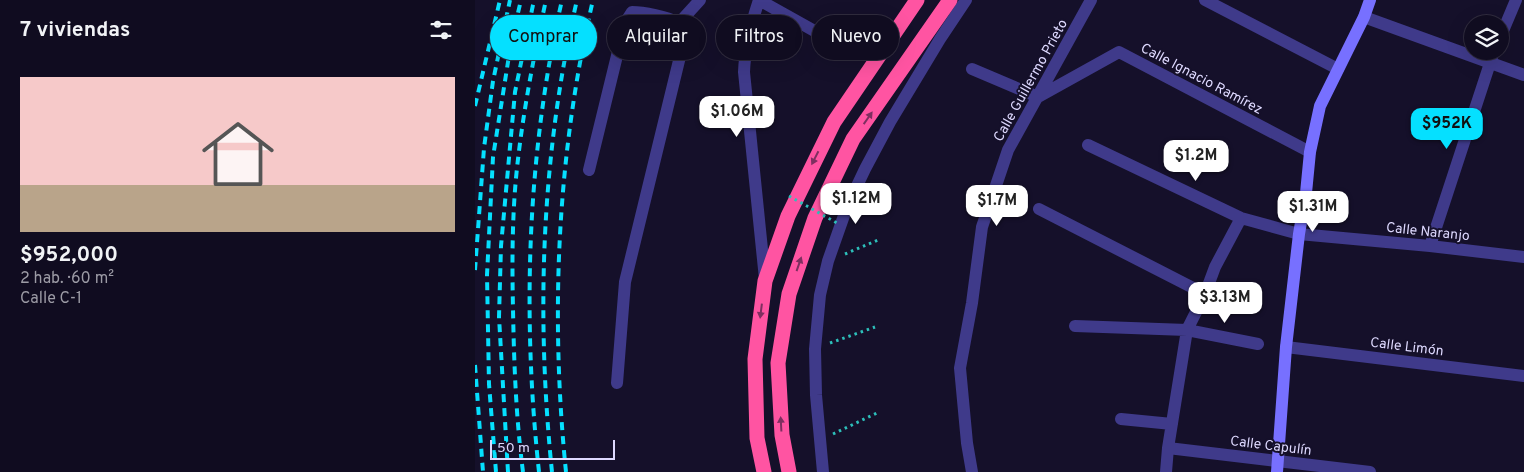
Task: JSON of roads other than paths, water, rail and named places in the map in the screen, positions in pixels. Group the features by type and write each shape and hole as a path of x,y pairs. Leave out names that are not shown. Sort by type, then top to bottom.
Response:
{"highway":[{"path":"764,472 757,438 755,359 765,281 787,216 834,122 917,0"},
{"path":"789,472 782,435 778,363 789,294 815,218 853,139 950,0"}],"street":[{"path":"686,15 700,0"},
{"path":"765,281 744,72 747,36 759,0 812,30"},
{"path":"823,472 816,395 815,349 820,296 828,261 847,207 865,169 890,122 940,38 966,0"},
{"name":"Calle Guillermo Prieto","path":"972,472 967,443 961,368 983,227 1008,150 1091,0"},
{"path":"1205,0 1338,69"},
{"path":"1277,466 1287,346 1310,152 1320,106 1364,17 1370,0"},
{"path":"1509,17 1516,0"},
{"path":"630,15 632,12 653,15"},
{"path":"1364,17 1464,48"},
{"name":"Calle Ignacio Ramírez","path":"1038,97 1119,52 1310,152"},
{"path":"589,170 616,60"},
{"path":"617,383 625,282 679,60"},
{"path":"1430,246 1491,60"},
{"path":"1497,60 1524,75"},
{"path":"972,69 1038,97"},
{"name":"Calle Naranjo","path":"1088,145 1241,218 1299,234 1524,257"},
{"path":"1039,208 1205,294"},
{"path":"1166,472 1168,448 1187,330 1205,294 1215,267 1241,218"},
{"path":"1075,326 1187,330 1258,344"},
{"name":"Calle Limón","path":"1287,346 1524,376"},
{"path":"1121,419 1172,424"},
{"name":"Calle Capulín","path":"1168,448 1277,466 1369,472"}],"railway":[{"path":"475,106 500,0"},
{"path":"475,270 484,148 493,81 510,0"},
{"path":"496,472 489,384 487,275 493,157 511,43 521,0"},
{"path":"508,472 499,317 501,246 515,92 534,0"},
{"path":"523,472 514,350 514,203 519,147 546,0"},
{"path":"539,472 531,354 531,235 541,117 550,58 562,0"},
{"path":"552,472 544,354 545,235 556,117 565,58 577,0"},
{"path":"566,472 558,354 560,235 571,117 593,0"},
{"path":"475,365 483,472"}]}
